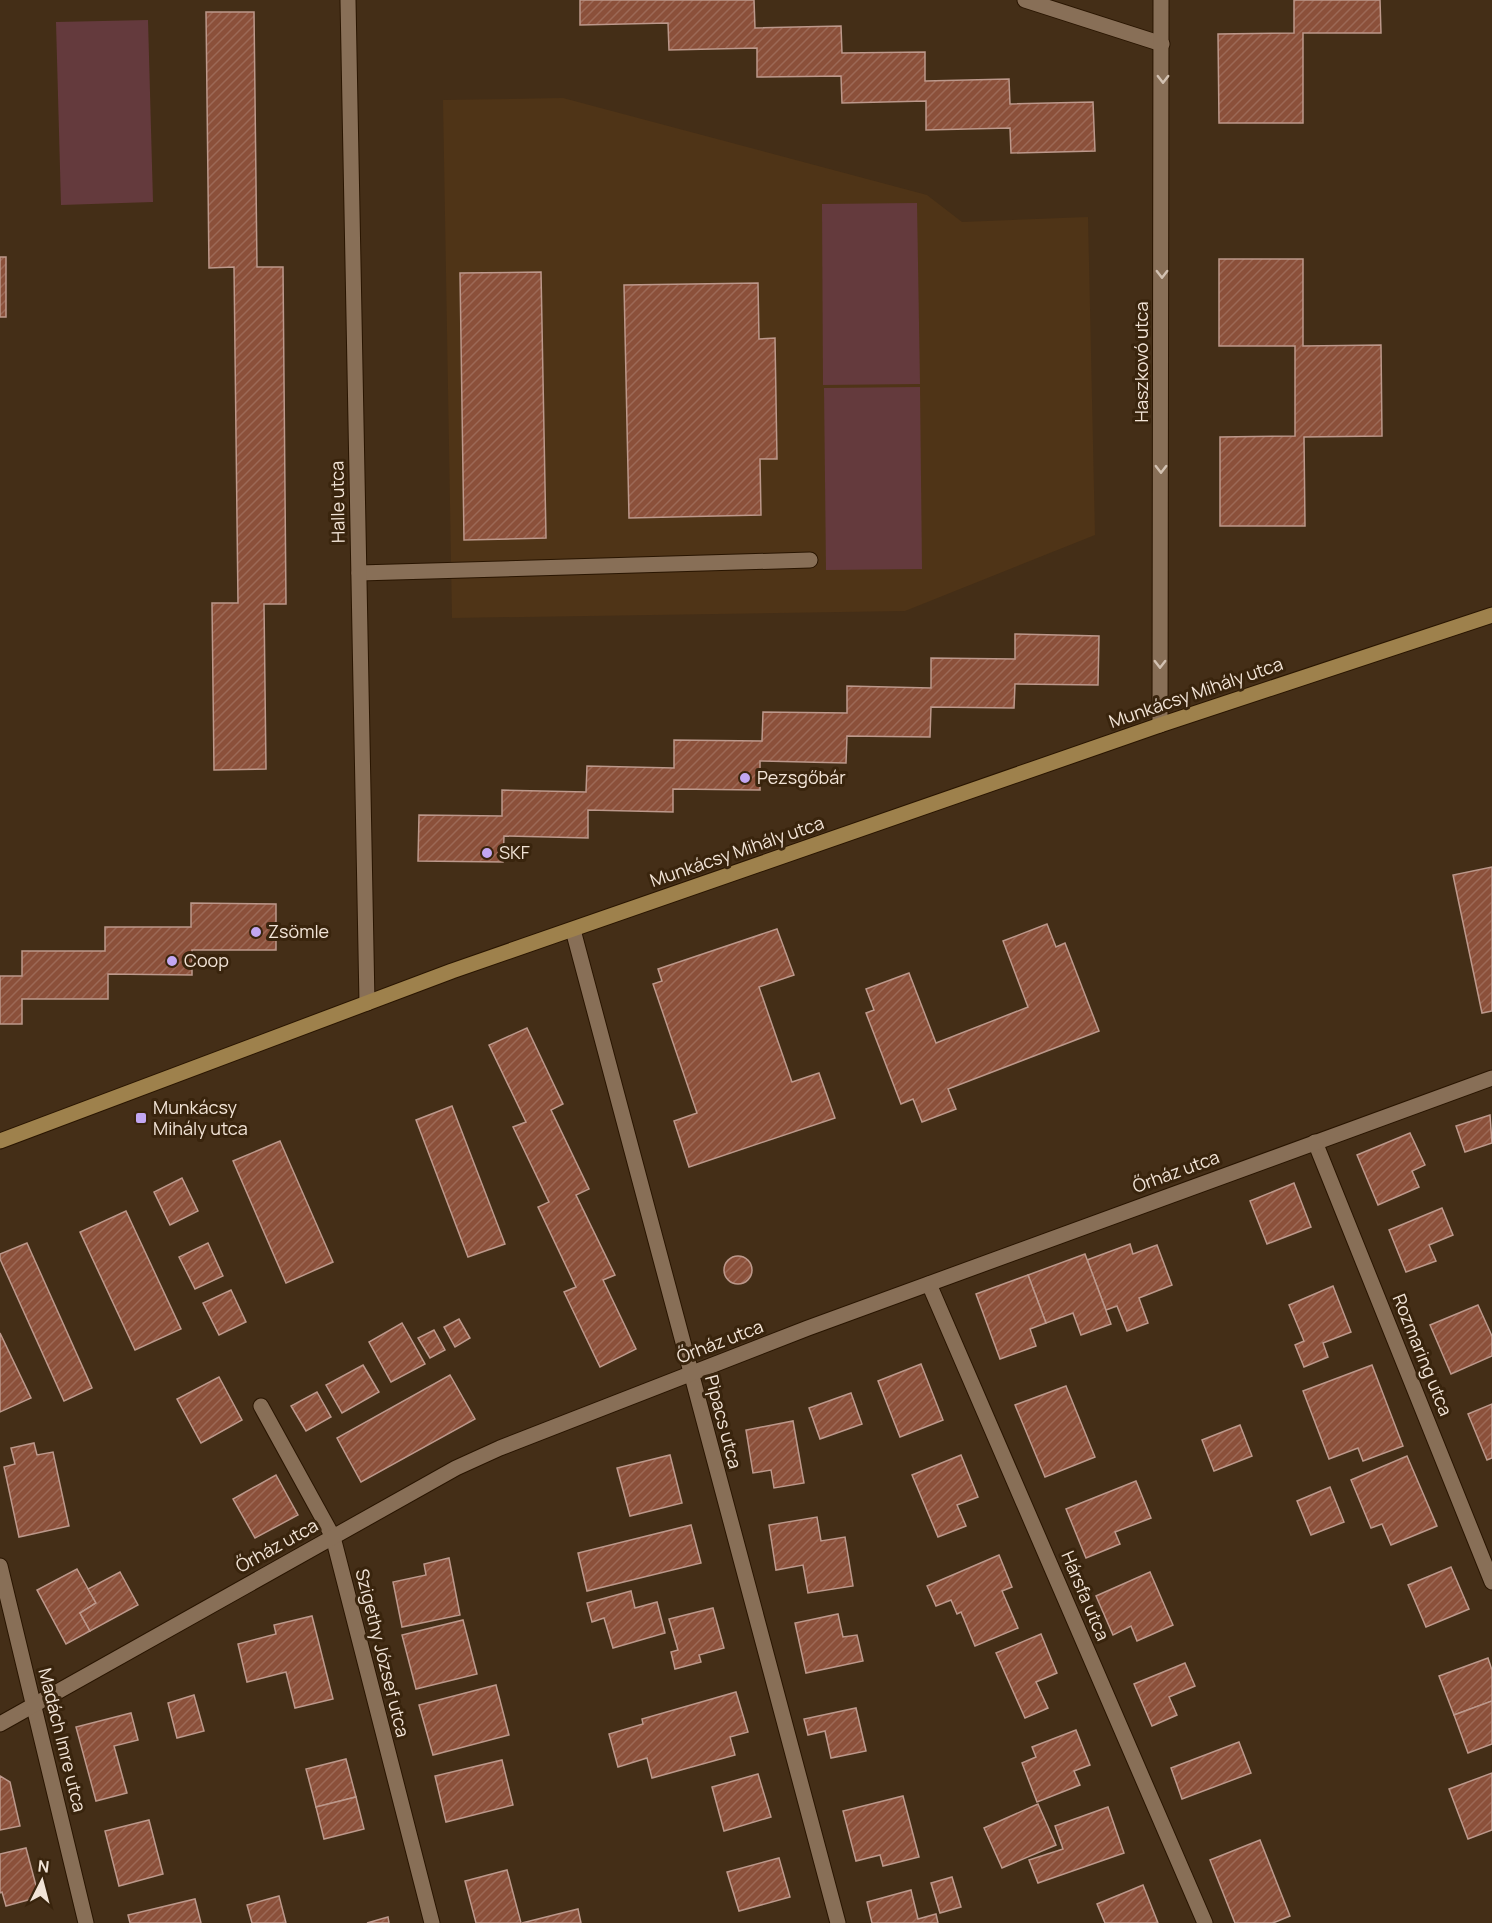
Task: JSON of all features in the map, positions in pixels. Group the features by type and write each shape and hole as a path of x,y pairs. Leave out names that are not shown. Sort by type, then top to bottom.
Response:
{"street":[{"name":"Halle utca","path":"348,0 368,1003"},
{"path":"1025,0 1162,44"},
{"name":"Haszkovó utca","path":"1160,725 1161,0"},
{"path":"359,573 810,560"},
{"name":"Munkácsy Mihály utca","path":"0,1141 368,1003 573,930 1160,725 1492,615"},
{"name":"Pipacs utca","path":"573,930 838,1923"},
{"name":"Őrház utca","path":"0,1724 474,1460 929,1284 1492,1078"},
{"name":"Rozmaring utca","path":"1315,1142 1492,1582"},
{"name":"Hársfa utca","path":"929,1284 1205,1923"},
{"name":"Szigethy József utca","path":"261,1406 333,1537 432,1923"},
{"name":"Madách Imre utca","path":"0,1566 86,1923"}],"shaded area":[{"path":"148,20 153,202 61,205 56,22"},
{"path":"563,98 927,195 962,222 1088,217 1095,535 905,611 452,618 443,100"},
{"path":"917,203 920,384 823,385 822,204"},
{"path":"920,387 922,569 826,570 824,388"}],"building":[{"path":"580,0 754,0 755,28 841,26 842,53 925,52 925,81 1009,79 1010,104 1093,102 1095,151 1011,153 1010,128 926,130 926,101 842,103 841,76 757,77 757,48 669,50 668,23 580,25"},
{"path":"1294,0 1380,0 1381,33 1303,33 1303,123 1219,123 1218,34 1294,33"},
{"path":"206,12 254,12 257,267 283,267 286,604 264,604 266,769 214,770 212,603 238,603 234,267 209,268"},
{"path":"0,257 6,257 6,317 0,317"},
{"path":"1219,259 1303,259 1303,346 1381,345 1382,436 1304,437 1305,526 1220,526 1220,437 1295,436 1295,346 1219,346"},
{"path":"541,272 546,538 464,540 460,273"},
{"path":"758,283 759,339 775,338 777,459 760,459 761,515 629,518 624,285"},
{"path":"1015,634 1099,636 1098,685 1015,684 1014,708 931,707 930,737 847,736 846,763 760,761 760,790 673,789 673,812 588,810 588,838 504,836 503,862 418,861 419,815 502,816 502,790 586,792 587,766 674,768 674,740 762,741 763,712 847,713 847,686 931,688 931,658 1015,659"},
{"path":"1492,867 1492,1011 1482,1013 1453,875"},
{"path":"191,903 276,904 276,950 192,950 192,975 108,974 108,999 22,999 22,1024 0,1024 0,976 22,976 22,951 105,951 105,927 191,927"},
{"path":"1047,924 1056,947 1065,943 1099,1031 948,1089 956,1109 922,1122 913,1099 901,1104 866,1013 874,1010 866,989 909,973 936,1043 1028,1007 1003,941"},
{"path":"777,929 794,975 759,987 792,1082 819,1073 835,1118 689,1167 674,1121 697,1113 653,984 662,981 658,969"},
{"path":"527,1028 563,1104 551,1110 589,1189 576,1195 615,1275 603,1280 636,1349 600,1367 564,1292 576,1287 538,1207 549,1202 513,1127 526,1122 489,1045"},
{"path":"452,1106 505,1244 468,1257 416,1120"},
{"path":"1490,1115 1492,1143 1465,1152 1456,1126"},
{"path":"1410,1133 1425,1165 1412,1171 1419,1187 1378,1205 1357,1155"},
{"path":"280,1141 333,1262 286,1283 233,1161"},
{"path":"182,1178 198,1211 170,1225 154,1192"},
{"path":"1294,1183 1311,1227 1267,1244 1250,1201"},
{"path":"1442,1208 1453,1235 1429,1245 1436,1261 1406,1272 1389,1230"},
{"path":"126,1211 181,1329 135,1350 80,1232"},
{"path":"27,1243 92,1388 64,1401 0,1259 0,1254"},
{"path":"208,1243 223,1276 195,1289 179,1257"},
{"path":"1130,1244 1133,1254 1157,1245 1172,1285 1139,1298 1148,1323 1127,1331 1117,1306 1106,1310 1087,1260"},
{"path":"1085,1254 1111,1324 1081,1335 1073,1313 1046,1323 1028,1275"},
{"path":"738,1256 748,1260 752,1270 748,1280 738,1284 728,1280 724,1270 728,1260"},
{"path":"1028,1275 1046,1323 1030,1329 1036,1346 1000,1359 976,1294"},
{"path":"1333,1286 1351,1332 1323,1343 1328,1357 1304,1367 1295,1345 1304,1341 1289,1305"},
{"path":"231,1290 246,1322 219,1335 203,1303"},
{"path":"1478,1305 1492,1336 1492,1356 1451,1374 1430,1325"},
{"path":"459,1319 470,1338 455,1347 444,1327"},
{"path":"402,1323 425,1364 391,1382 369,1342"},
{"path":"434,1330 445,1350 430,1358 418,1338"},
{"path":"0,1333 31,1398 0,1412"},
{"path":"921,1364 943,1420 900,1437 878,1381"},
{"path":"363,1365 379,1392 342,1413 326,1385"},
{"path":"1372,1365 1403,1446 1363,1461 1358,1448 1329,1459 1303,1391"},
{"path":"450,1375 475,1419 361,1482 337,1438"},
{"path":"219,1377 242,1420 201,1443 177,1399"},
{"path":"1066,1386 1095,1457 1045,1477 1015,1405"},
{"path":"317,1392 331,1417 306,1431 291,1406"},
{"path":"851,1393 862,1424 820,1439 809,1408"},
{"path":"1492,1404 1492,1458 1487,1460 1468,1414"},
{"path":"793,1421 804,1483 774,1488 771,1470 753,1473 746,1430"},
{"path":"1240,1425 1252,1456 1214,1471 1202,1440"},
{"path":"34,1443 37,1455 53,1452 69,1526 19,1537 4,1467 15,1464 11,1448"},
{"path":"670,1455 682,1503 630,1516 617,1468"},
{"path":"961,1455 978,1497 957,1505 966,1526 938,1537 912,1475"},
{"path":"1407,1456 1437,1526 1391,1545 1382,1524 1371,1528 1351,1480"},
{"path":"276,1475 298,1515 255,1538 233,1499"},
{"path":"1136,1481 1151,1518 1115,1532 1120,1544 1086,1558 1066,1509"},
{"path":"1330,1487 1344,1522 1311,1535 1297,1501"},
{"path":"817,1517 821,1541 845,1537 853,1586 808,1593 803,1565 776,1570 769,1525"},
{"path":"691,1525 701,1563 587,1591 578,1553"},
{"path":"999,1555 1012,1587 1002,1591 1018,1628 975,1646 961,1612 957,1614 951,1600 936,1606 927,1586"},
{"path":"449,1558 460,1615 402,1627 393,1582 426,1575 424,1564"},
{"path":"1451,1567 1469,1609 1426,1627 1408,1585"},
{"path":"77,1569 96,1603 80,1613 90,1631 66,1644 37,1590"},
{"path":"120,1572 138,1605 90,1631 80,1613 96,1603 88,1589"},
{"path":"1150,1572 1173,1625 1137,1641 1131,1626 1113,1635 1096,1596"},
{"path":"631,1591 635,1608 657,1602 665,1633 613,1648 604,1618 592,1622 587,1603"},
{"path":"713,1608 724,1648 699,1655 701,1662 675,1669 671,1652 678,1650 669,1619"},
{"path":"838,1614 843,1637 857,1635 863,1661 806,1673 795,1623"},
{"path":"312,1616 333,1699 295,1708 286,1672 247,1682 238,1644 276,1634 274,1625"},
{"path":"463,1620 477,1674 416,1689 402,1635"},
{"path":"1041,1634 1057,1673 1036,1682 1048,1708 1025,1718 996,1653"},
{"path":"1488,1658 1492,1670 1492,1701 1454,1715 1439,1676"},
{"path":"1185,1663 1195,1686 1169,1697 1177,1715 1152,1726 1134,1684"},
{"path":"496,1685 509,1735 433,1755 419,1705"},
{"path":"736,1692 748,1732 730,1737 735,1755 652,1778 647,1758 618,1767 609,1734 643,1724 642,1719"},
{"path":"194,1695 204,1731 177,1738 168,1703"},
{"path":"1492,1701 1492,1744 1468,1753 1454,1715"},
{"path":"856,1708 866,1751 831,1758 825,1731 808,1735 804,1719"},
{"path":"131,1713 138,1740 114,1746 127,1793 96,1801 76,1727"},
{"path":"1076,1730 1090,1765 1074,1771 1080,1785 1037,1802 1022,1763 1036,1757 1032,1747"},
{"path":"1239,1742 1251,1773 1182,1799 1171,1768"},
{"path":"346,1759 356,1797 316,1807 306,1769"},
{"path":"502,1760 513,1805 446,1822 435,1776"},
{"path":"1492,1773 1492,1830 1468,1839 1449,1789"},
{"path":"758,1774 771,1817 724,1831 712,1787"},
{"path":"0,1776 10,1782 20,1826 0,1830"},
{"path":"903,1796 919,1857 883,1866 880,1855 856,1861 843,1811"},
{"path":"356,1797 364,1829 324,1839 316,1807"},
{"path":"1038,1804 1056,1845 1002,1868 984,1828"},
{"path":"1108,1807 1124,1853 1038,1883 1029,1860 1063,1849 1055,1826"},
{"path":"149,1820 163,1874 119,1886 105,1831"},
{"path":"1260,1840 1290,1916 1273,1923 1235,1923 1210,1860"},
{"path":"26,1848 39,1897 6,1906 2,1892 0,1893 0,1854"},
{"path":"779,1858 790,1897 739,1911 727,1872"},
{"path":"507,1870 521,1923 476,1923 465,1881"},
{"path":"952,1877 961,1907 940,1913 931,1883"},
{"path":"1143,1885 1158,1923 1105,1923 1097,1904"},
{"path":"911,1890 918,1919 936,1914 938,1923 872,1923 867,1902"},
{"path":"279,1896 286,1923 252,1923 247,1905"},
{"path":"195,1899 201,1923 130,1923 128,1915"},
{"path":"578,1909 581,1923 522,1923"},
{"path":"388,1917 389,1923 367,1923"}],"place":[{"name":"Pezsgőbár","path":"745,778"},
{"name":"SKF","path":"487,853"},
{"name":"Zsömle","path":"256,932"},
{"name":"Coop","path":"172,961"},
{"name":"Munkácsy Mihály utca","path":"141,1118"}]}
